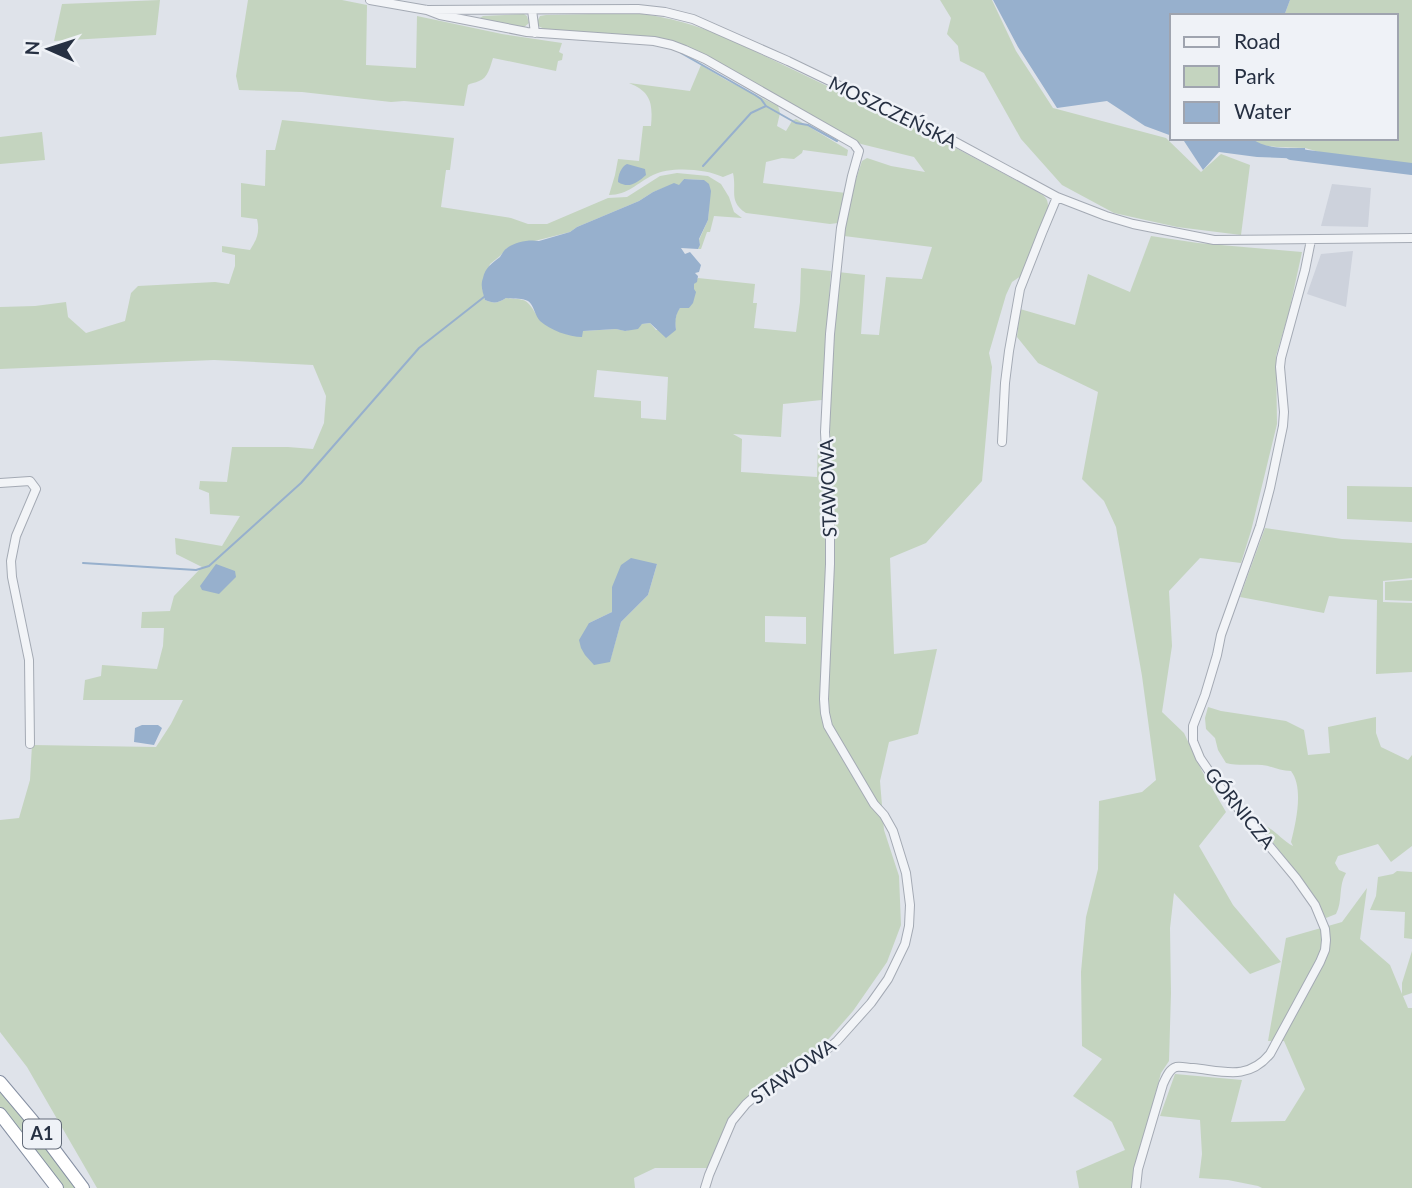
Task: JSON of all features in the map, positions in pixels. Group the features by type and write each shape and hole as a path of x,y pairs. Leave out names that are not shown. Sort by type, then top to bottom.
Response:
{"highway":[{"name":"A1","path":"0,1082 82,1188"},
{"name":"A1","path":"0,1114 57,1188"}],"street":[{"name":"MOSZCZEŃSKA","path":"370,0 427,10 645,9 680,14 788,61 948,138 1057,197 1133,224 1202,239 1237,241 1412,238"},
{"name":"STAWOWA","path":"427,10 440,15 535,33 654,41 685,50 854,144 859,151 841,228 830,334 825,432 831,525 824,699 828,726 893,831 906,873 910,905 909,926 901,953 888,979 871,1003 836,1041 818,1056 799,1065 762,1090 732,1121 705,1188"},
{"path":"532,10 535,33"},
{"path":"1002,442 1005,383 1020,289 1057,197"},
{"name":"GÓRNICZA","path":"1136,1188 1138,1169 1163,1084 1170,1071 1175,1067 1238,1072 1256,1068 1270,1054 1325,950 1325,929 1315,905 1217,783 1195,747 1192,732 1270,488 1283,426 1280,367 1306,270 1311,240"},
{"path":"0,483 30,481 37,489 16,536 11,561 29,660 30,744"}],"shaded area":[{"path":"1332,184 1371,188 1368,227 1321,226"},
{"path":"1353,251 1346,307 1307,294 1321,254"}],"green space":[{"path":"160,0 156,35 54,41 62,4"},
{"path":"248,0 342,0 367,5 366,65 416,68 417,16 502,34 562,43 559,52 563,54 562,60 558,61 556,71 493,58 485,77 468,85 464,106 391,102 302,92 239,90 236,76"},
{"path":"940,0 992,0 1016,51 1053,108 1166,138 1201,172 1221,154 1250,165 1241,235 1177,227 1114,213 1062,185 1021,139 984,73 960,61 958,46 947,34 951,18"},
{"path":"1290,0 1412,0 1412,164 1337,157 1305,148 1260,145 1252,140 1398,140 1398,14 1285,14"},
{"path":"637,13 682,22 713,32 950,145 1036,191 1047,201 1048,207 1021,276 1012,282 1006,295 989,353 992,367 982,481 926,543 890,558 894,654 937,649 918,734 889,742 880,781 884,830 899,876 901,925 887,962 853,1011 825,1043 813,1053 772,1075 742,1103 710,1168 655,1168 634,1178 635,1188 97,1188 27,1067 0,1032 0,820 19,818 30,780 32,745 156,747 183,700 83,700 85,680 101,676 102,665 157,669 164,628 141,628 142,612 170,611 174,596 202,567 176,554 175,538 222,546 240,516 210,514 209,493 199,489 200,481 227,482 232,447 313,449 324,423 326,396 313,365 214,360 0,369 0,307 66,302 68,317 86,333 125,321 131,293 138,286 215,282 229,284 235,266 235,255 222,252 222,246 250,250 258,232 257,219 241,217 241,183 265,186 266,150 275,150 282,120 454,138 441,207 511,218 528,224 547,224 608,198 627,197 660,176 677,173 708,176 721,184 734,212 742,218 714,216 710,232 707,232 701,249 698,249 699,240 708,220 709,209 704,180 684,179 679,186 674,184 653,192 570,232 507,248 490,264 482,287 485,300 524,300 536,314 583,331 626,331 650,323 656,330 676,330 677,312 680,308 689,308 694,284 698,278 755,284 753,303 757,303 754,328 796,332 801,268 831,271 822,400 783,404 781,437 733,434 742,439 741,472 817,477 818,442 823,441 828,434 838,272 865,275 861,334 879,335 886,277 922,279 932,247 844,236 851,194 862,161 867,158 891,166 925,172 914,157 861,144 680,44 547,30 538,26 540,16","holes":["597,370 668,377 666,420 641,418 641,401 594,397","657,564 648,595 621,622 610,661 589,623 612,612 612,587","765,616 806,617 806,644 765,642"]},
{"path":"524,14 529,23 523,28 480,18 483,16"},
{"path":"701,65 778,106 780,113 777,126 786,131 796,119 848,150 847,156 803,150 794,159 782,158 766,162 763,183 846,193 838,223 746,213 735,200 733,173 723,177 698,170 669,170 653,175 622,193 609,195 618,159 639,161 643,126 651,126 652,111 649,99 642,90 629,83 690,91"},
{"path":"42,132 45,160 0,164 0,137"},
{"path":"1151,236 1302,252 1276,356 1277,424 1251,531 1241,563 1200,558 1169,591 1172,646 1162,712 1184,733 1226,812 1199,846 1233,905 1281,962 1250,974 1174,893 1170,928 1169,1061 1161,1073 1132,1181 1133,1188 1079,1188 1076,1171 1125,1150 1112,1122 1073,1096 1102,1059 1082,1046 1081,972 1086,917 1098,869 1099,801 1142,792 1156,780 1142,676 1116,527 1104,501 1082,479 1098,392 1038,363 1017,337 1020,309 1075,325 1088,274 1130,292"},
{"path":"1347,486 1412,487 1412,522 1347,519"},
{"path":"1265,528 1342,539 1412,543 1412,578 1383,581 1383,602 1412,603 1412,672 1376,674 1377,600 1329,596 1324,613 1240,597"},
{"path":"1412,580 1412,601 1385,600 1385,582"},
{"path":"1208,707 1286,721 1304,730 1308,755 1330,753 1328,727 1376,717 1376,733 1381,747 1408,760 1412,755 1412,846 1391,862 1378,844 1338,856 1335,863 1339,870 1346,873 1336,914 1326,918 1313,894 1258,823 1268,827 1293,846 1291,842 1298,796 1295,778 1291,771 1262,765 1226,763 1215,738 1206,729"},
{"path":"1397,871 1412,872 1412,939 1404,938 1405,912 1370,910 1376,896 1378,877"},
{"path":"1367,888 1360,939 1390,965 1402,994 1402,983 1412,951 1412,993 1403,996 1408,1008 1412,1008 1412,1188 1262,1188 1228,1180 1199,1178 1202,1154 1200,1120 1160,1116 1175,1074 1242,1080 1231,1122 1285,1121 1305,1089 1284,1041 1268,1041 1286,938 1342,922"},
{"path":"0,1090 75,1188 62,1188 0,1107"}],"water":[{"path":"993,0 1290,0 1285,14 1170,14 1170,135 1145,126 1107,101 1057,108 1018,47"},
{"path":"1182,140 1254,140 1270,146 1305,148 1306,159 1219,152 1203,170"},
{"path":"627,164 645,169 646,175 633,184 618,182 620,171"},
{"path":"684,179 704,180 709,184 711,191 708,220 699,239 698,249 681,248 685,254 690,252 701,265 699,272 695,273 698,276 694,284 696,292 693,303 689,308 680,308 676,330 666,338 650,323 642,324 638,329 583,331 582,337 571,336 544,324 526,300 485,300 482,284 485,271 510,246 570,232 653,192 674,183 679,185"},
{"path":"631,558 657,564 648,595 621,622 610,662 594,665 585,655 579,640 589,623 612,612 612,587 621,565"},
{"path":"216,564 235,571 236,577 219,594 202,590 200,586"},
{"path":"158,725 162,728 154,745 134,742 135,728"}],"waterway":[{"path":"681,53 755,95 766,106 751,113 703,166"},
{"path":"766,106 837,141"},
{"path":"1291,154 1412,169"},
{"path":"83,563 196,570 209,566 301,483 419,348 484,297"}]}
